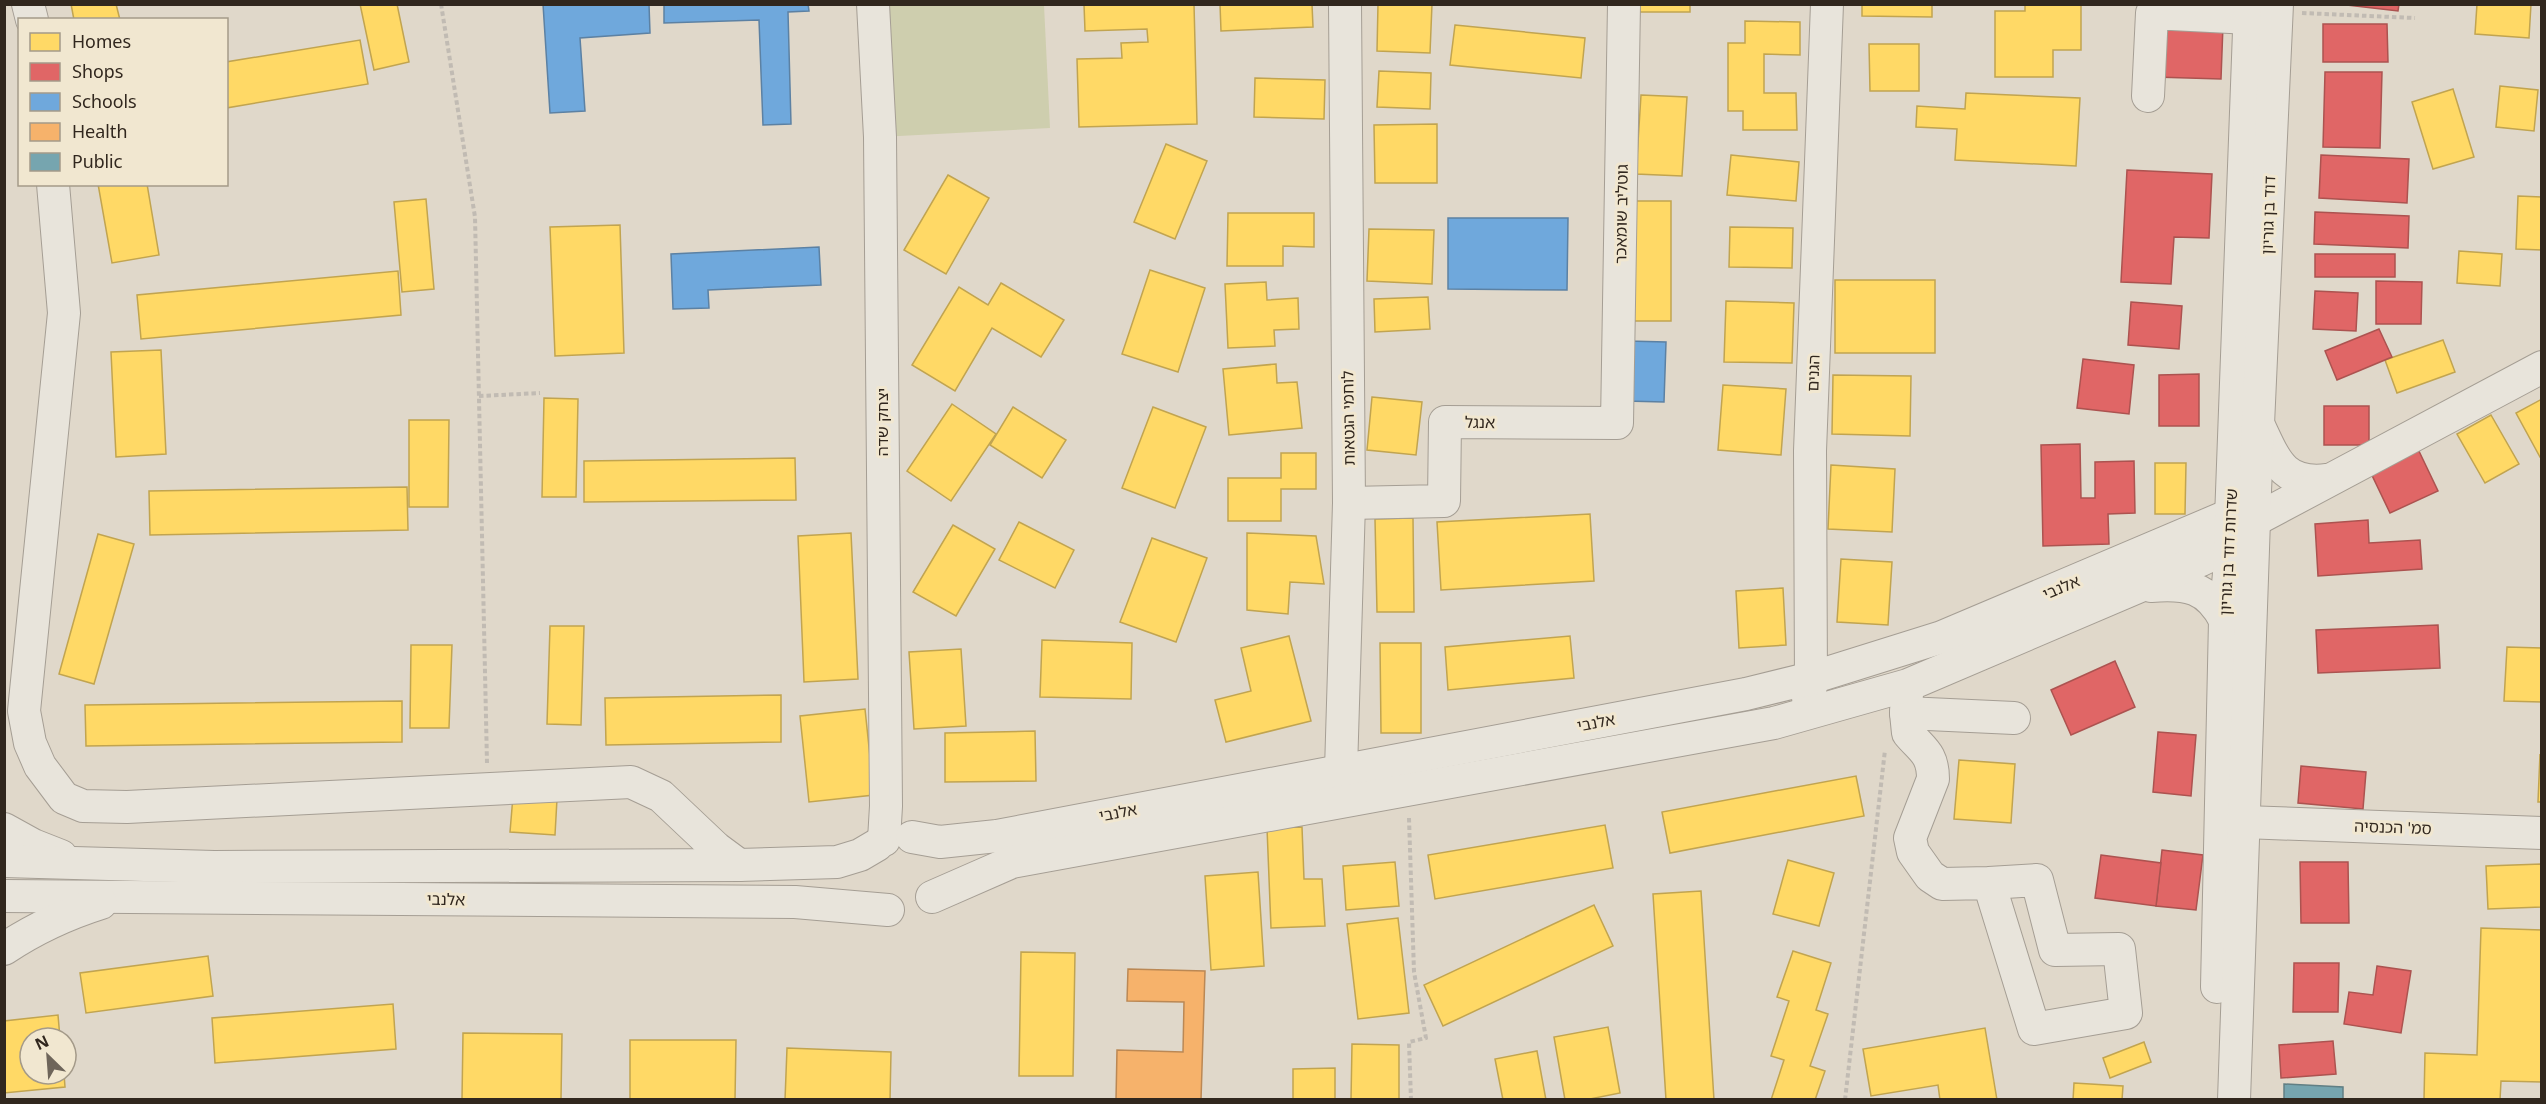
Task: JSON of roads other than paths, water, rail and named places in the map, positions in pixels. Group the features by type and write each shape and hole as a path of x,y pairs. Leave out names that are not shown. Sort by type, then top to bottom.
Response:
{"street":[{"name":"יצחק שדה","path":"873,4 880,137 886,794 891,840"},
{"name":"לוחמי הגטאות","path":"1341,770 1349,503 1345,4"},
{"name":"גוטליב שומאכר","path":"1617,423 1624,4"},
{"name":"הגנים","path":"1774,723 1791,714 1806,701 1811,678 1810,450 1827,4"},
{"path":"2148,96 2152,13 2263,10"},
{"name":"דוד בן גוריון","path":"2259,426 2263,10"},
{"name":"שדרות דוד בן גוריון","path":"2234,1100 2244,822 2242,518 2263,10"},
{"path":"53,186 64,313 24,711 30,743 40,766 64,798 84,806 127,807 631,782 661,796 716,848 740,865"},
{"name":"אלנבי","path":"4,861 214,867 740,865 837,862 860,855 891,840 940,842 997,836 1734,696 1811,678 1942,637 2242,518 2327,480 2541,367"},
{"name":"אנגל","path":"1349,503 1444,501 1445,422 1617,423"},
{"path":"2259,426 2272,454 2286,472 2300,481 2327,480"},
{"name":"שדרות דוד בן גוריון","path":"2242,518 2259,426"},
{"name":"אלנבי","path":"4,896 795,902 900,912 912,911 923,906 932,897 1012,862 1907,699 2230,546 2242,518"},
{"name":"שדרות דוד בן גוריון","path":"2214,1100 2225,620 2230,546"},
{"path":"2141,587 2179,585 2194,588 2216,604 2225,620"},
{"path":"1942,637 1912,666 1907,699 1908,733 1923,747 1933,769 1933,779 1911,838 1913,852 1930,876 1942,885 2037,880 2055,950 2118,949 2126,1013 2034,1029 1989,883"},
{"path":"1907,699 2014,718"},
{"path":"1297,810 1320,797 1338,777 1341,770"},
{"name":"סמ' הכנסיה","path":"2244,822 2541,832"},
{"path":"4,829 33,845 60,856 103,865"},
{"path":"888,910 868,894 863,871 866,860 891,840 927,843 933,849 940,873 932,897"},
{"path":"4,949 25,935 60,918 126,896"}]}
